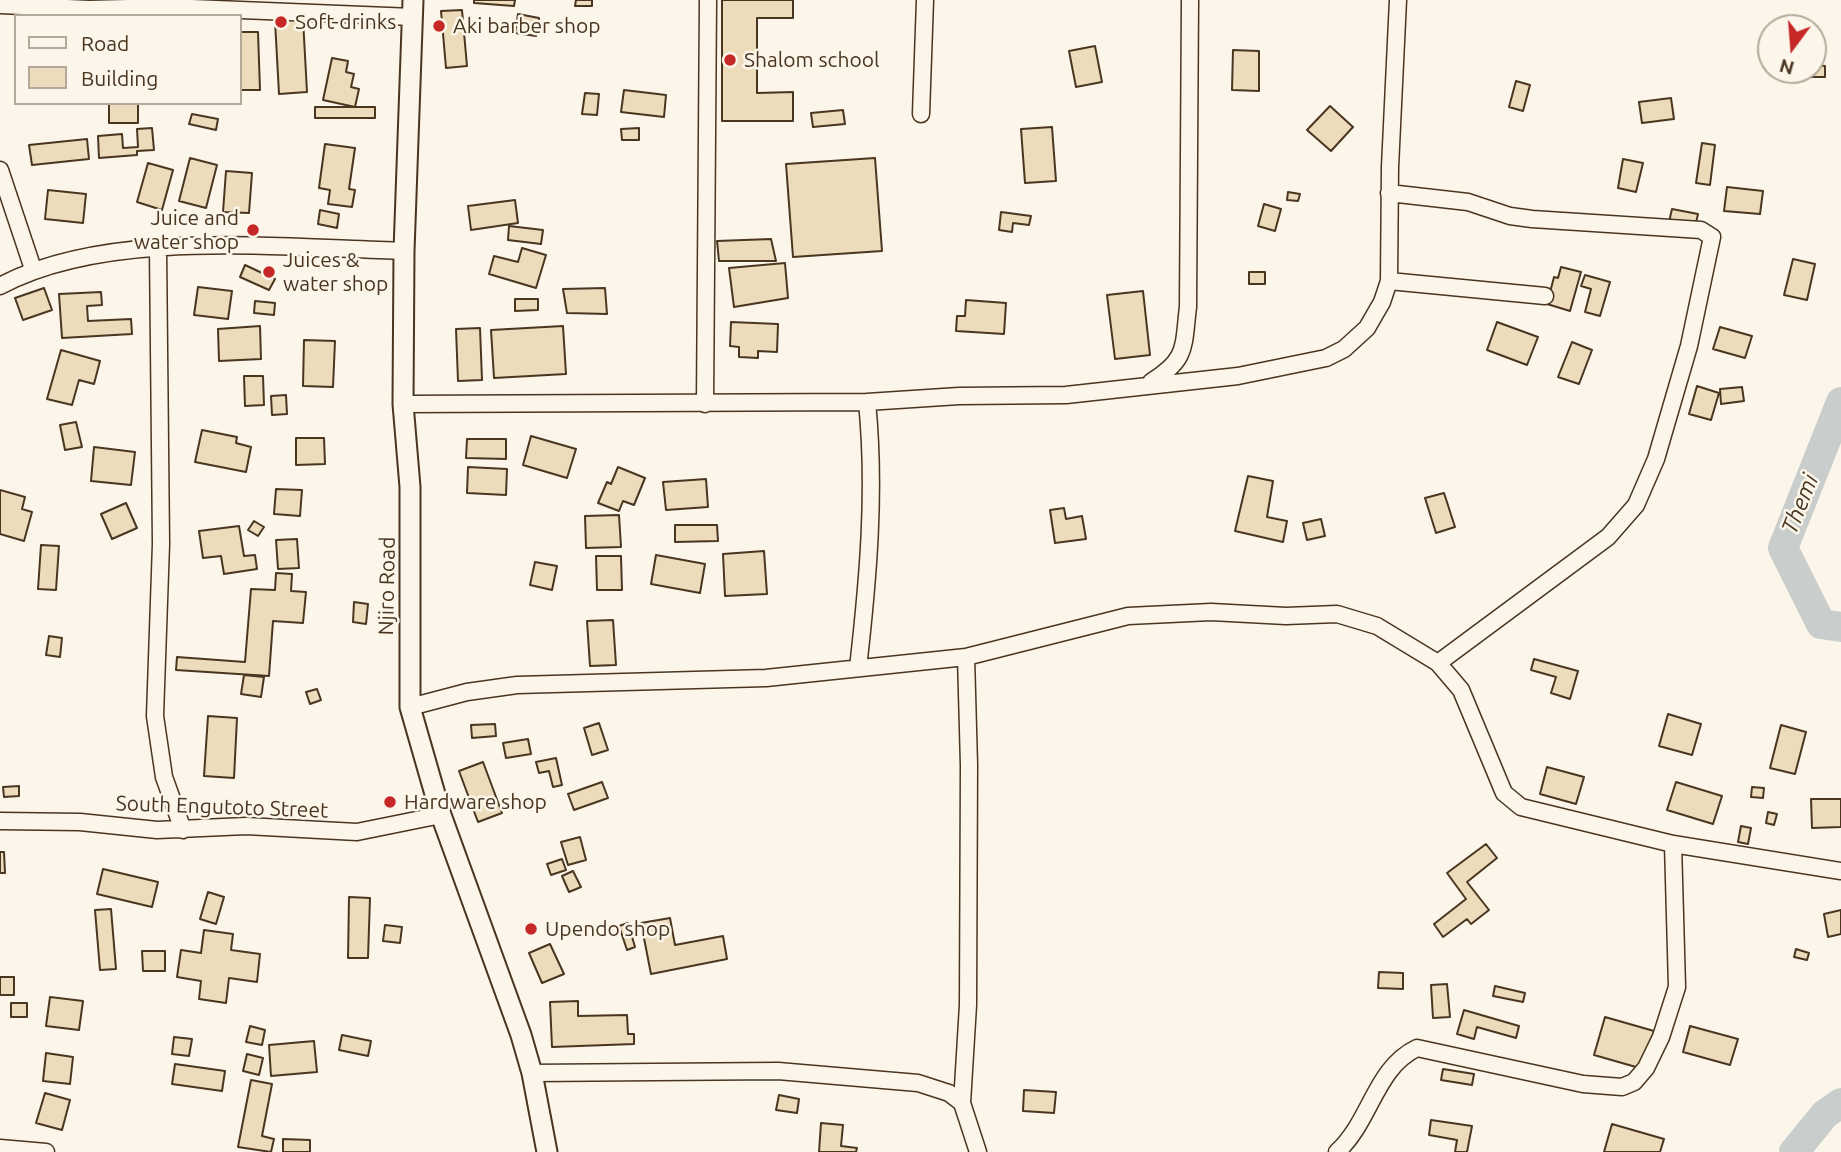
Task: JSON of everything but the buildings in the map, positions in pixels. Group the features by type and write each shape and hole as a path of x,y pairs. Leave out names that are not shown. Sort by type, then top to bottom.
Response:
{"street":[{"path":"705,404 708,0"},
{"path":"920,114 925,0"},
{"path":"1147,384 1177,364 1188,307 1190,0"},
{"path":"403,404 867,402 959,396 1066,395 1238,376 1299,366 1326,358 1356,340 1367,328 1382,302 1389,281 1389,193 1398,0"},
{"path":"0,5 89,9 167,4 413,9"},
{"name":"Njiro Road","path":"413,9 404,251 403,404 410,487 410,707 441,815 512,1003 533,1073 547,1152"},
{"path":"0,170 33,269"},
{"path":"1389,193 1468,202 1521,218 1700,230 1712,237 1689,346 1656,459 1636,505 1608,537 1438,663"},
{"path":"0,286 33,269 94,256 158,249 244,247 404,251"},
{"path":"158,249 160,544 155,716 164,777 183,830"},
{"path":"1389,281 1545,296"},
{"path":"858,668 870,539 872,455 867,402"},
{"path":"410,707 467,692 517,685 766,678 966,657 1128,616 1200,612 1286,616 1337,614 1377,625 1438,663 1461,690 1504,793 1511,802 1531,810 1672,844 1841,871"},
{"path":"962,1103 968,1005 970,765 966,657"},
{"name":"South Engutoto Street","path":"0,821 80,822 183,830 246,826 357,832 441,815"},
{"path":"1343,1150 1391,1066 1402,1055 1418,1048 1583,1084 1622,1087 1634,1082 1646,1068 1661,1037 1677,987 1672,844"},
{"path":"533,1073 778,1071 882,1078 941,1090 956,1096 967,1111 978,1152"},
{"path":"0,1148 46,1152"}],"waterway":[{"name":"Themi","path":"1841,402 1783,548 1821,624 1841,627"},
{"name":"Themi","path":"1794,1152 1825,1114 1841,1103"}],"place":[{"name":"Soft drinks","path":"281,22"},
{"name":"Aki barber shop","path":"439,26"},
{"name":"Shalom school","path":"730,60"},
{"name":"Juice and water shop","path":"253,230"},
{"name":"Juices & water shop","path":"269,272"},
{"name":"Hardware shop","path":"390,802"},
{"name":"Upendo shop","path":"531,929"}]}
